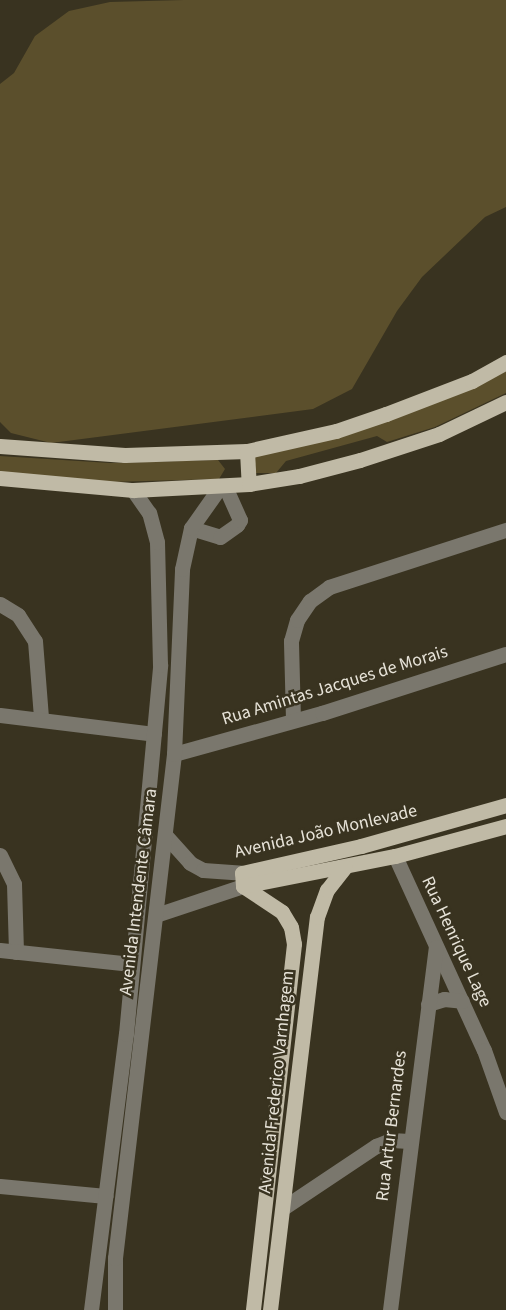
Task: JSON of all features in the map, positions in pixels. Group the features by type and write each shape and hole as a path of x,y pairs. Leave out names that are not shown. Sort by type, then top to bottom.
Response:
{"main road":[{"path":"0,446 125,455 247,451 336,431 376,418 472,381 506,362"},
{"path":"0,478 133,490 249,484 299,476 360,460 439,434 506,402"},
{"path":"247,451 249,484"},
{"name":"Avenida João Monlevade","path":"242,879 461,820 506,805"},
{"path":"461,820 466,828 463,838"},
{"name":"Avenida João Monlevade","path":"242,879 345,867 506,826"},
{"name":"Avenida Frederico Varnhagem","path":"270,1308 309,963 320,903 345,867"},
{"name":"Avenida Frederico Varnhagem","path":"242,879 286,918 293,934 293,961 253,1306"},
{"path":"293,961 309,963"},
{"path":"253,1306 270,1308"}],"street":[{"name":"Avenida Intendente Câmara","path":"91,1310 107,1257 143,1036 170,806 183,569 191,528 223,486"},
{"path":"191,528 220,537 237,525 240,520 223,486"},
{"name":"Avenida Intendente Câmara","path":"115,1310 107,1257 106,1196 126,1034 160,665 157,542 149,513 133,490"},
{"path":"293,719 291,641 297,620 310,601 329,587 506,530"},
{"path":"0,604 18,615 35,641 41,718"},
{"name":"Rua Amintas Jacques de Morais","path":"174,754 506,654"},
{"path":"160,665 178,667"},
{"path":"0,715 41,718 154,735"},
{"path":"149,803 170,806"},
{"name":"Avenida João Monlevade","path":"166,836 190,863 203,870 242,879"},
{"path":"0,855 14,884 16,952"},
{"name":"Rua Henrique Lage","path":"395,856 462,1001 506,1112"},
{"name":"Avenida João Monlevade","path":"156,915 242,879"},
{"name":"Rua Artur Bernardes","path":"390,1310 409,1141 436,947"},
{"path":"0,950 131,964"},
{"path":"428,1004 444,999 462,1001"},
{"path":"126,1034 143,1036"},
{"path":"283,1208 376,1146 391,1140 409,1141"},
{"path":"0,1186 106,1196"}],"shaded area":[{"path":"506,0 506,207 485,217 422,277 397,311 352,389 313,409 51,443 11,433 0,422 0,84 14,73 35,36 69,11 110,2"},
{"path":"506,368 506,393 435,427 387,442 377,436 286,461 276,473 253,473 253,457"},
{"path":"0,456 110,463 218,460 225,469 219,479 109,482 0,473"}]}
